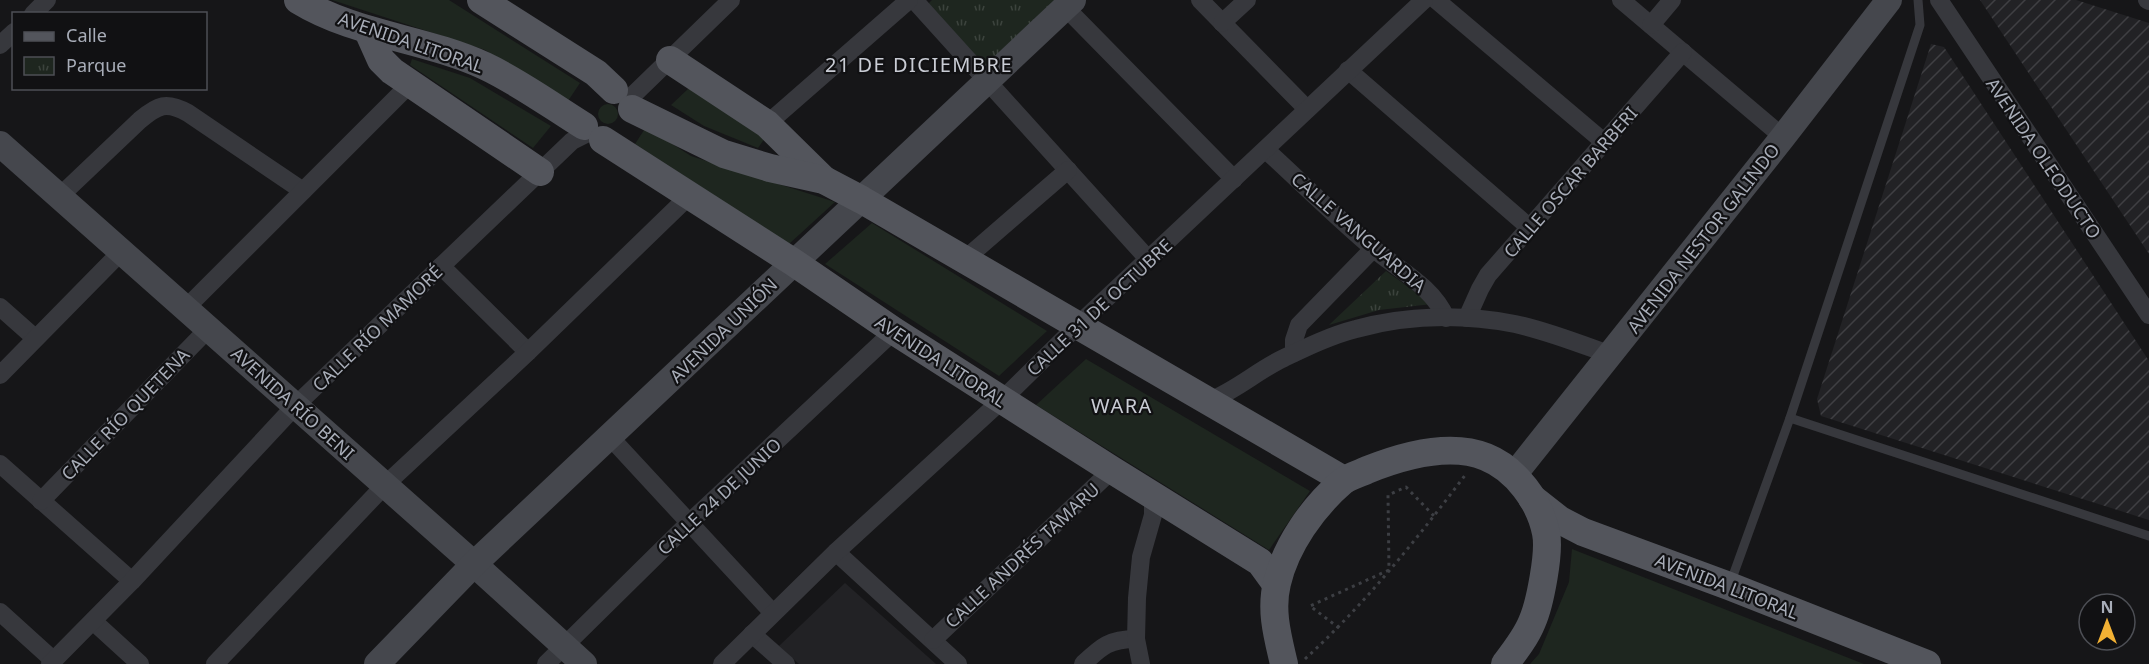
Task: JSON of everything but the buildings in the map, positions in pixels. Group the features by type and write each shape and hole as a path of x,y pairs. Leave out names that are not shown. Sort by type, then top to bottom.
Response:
{"main road":[{"name":"AVENIDA LITORAL","path":"298,0 368,31 438,49 485,66 690,195 793,262 894,332 1260,562 1276,584"},
{"path":"481,0 596,73 624,100 631,124 626,132 619,137 592,133 581,118 584,102 597,91 605,89 624,100 724,154 770,168 824,180 965,259 1344,480"},
{"path":"368,31 381,60 392,71 540,172"},
{"path":"669,60 767,124 824,180"},
{"path":"1284,664 1275,626 1276,584 1289,550 1315,509 1344,480 1384,463 1414,454 1449,451 1479,455 1514,475 1532,498 1546,533 1546,560 1533,621 1505,664"},
{"name":"AVENIDA LITORAL","path":"1532,498 1560,520 1583,532 1730,586 1927,664"}],"street":[{"path":"35,12 47,0"},
{"path":"624,100 731,0"},
{"path":"767,124 909,0"},
{"path":"914,0 1149,260"},
{"path":"1200,0 1307,109"},
{"path":"1222,24 1247,0"},
{"name":"CALLE 31 DE OCTUBRE","path":"722,664 772,612 1002,400 1078,325 1424,0"},
{"path":"1436,0 1604,142"},
{"path":"1621,0 1783,137"},
{"path":"1651,25 1672,0"},
{"name":"AVENIDA NESTOR GALINDO","path":"1514,475 1889,0"},
{"name":"AVENIDA OLEODUCTO","path":"1939,0 2149,315"},
{"path":"1069,4 1234,179"},
{"name":"AVENIDA UNIÓN","path":"377,664 474,564 1069,4"},
{"path":"0,45 12,34"},
{"name":"CALLE OSCAR BARBERI","path":"1467,318 1488,276 1683,52"},
{"path":"1348,70 1530,228"},
{"path":"186,308 410,84"},
{"path":"60,196 140,120 163,105 176,106 188,113 303,192"},
{"name":"CALLE RÍO MAMORÉ","path":"52,662 132,581 295,406 572,141 592,133"},
{"name":"AVENIDA RÍO BENI","path":"0,144 584,664"},
{"name":"CALLE VANGUARDIA","path":"1266,150 1373,249 1432,295 1446,318"},
{"path":"965,259 1068,170"},
{"path":"215,664 385,485 528,352 690,195"},
{"path":"1294,353 1294,340 1299,325 1373,249"},
{"path":"0,375 122,251"},
{"path":"441,266 528,352"},
{"path":"0,307 35,338"},
{"path":"1209,401 1226,395 1281,359 1355,329 1421,318 1467,318 1518,325 1611,355"},
{"name":"CALLE RÍO QUETENA","path":"41,501 209,328"},
{"name":"CALLE 24 DE JUNIO","path":"546,664 690,522 894,332"},
{"path":"610,437 772,612"},
{"path":"0,464 132,581"},
{"name":"CALLE ANDRÉS TAMARU","path":"933,640 1112,470"},
{"path":"1141,664 1136,639 1141,557 1153,515 1153,494"},
{"path":"836,552 958,664"},
{"path":"0,612 52,662"},
{"path":"93,621 140,664"},
{"path":"752,634 786,664"},
{"path":"1083,664 1109,642 1136,639"}],"lane":[{"path":"1730,586 1790,418 1920,25 1918,0"},
{"path":"1790,418 2149,536"}],"path":[{"path":"1300,664 1339,628 1389,570 1434,516 1479,455"},
{"path":"1389,570 1388,495 1406,488 1434,516"},
{"path":"1339,628 1310,606 1389,570"}],"shaded area":[{"path":"1980,0 2076,0 2149,23 2149,254"},
{"path":"1931,44 1944,47 2149,361 2149,520 1821,416 1817,399"},
{"path":"845,583 936,664 799,664 779,646"}],"green space":[{"path":"332,0 449,0 580,83 568,101 485,50"},
{"path":"932,0 1056,0 991,74 926,6"},
{"path":"412,59 470,78 551,126 533,148 410,65"},
{"path":"689,88 765,138 758,148 704,126 671,105"},
{"path":"608,104 615,107 618,114 615,121 608,124 601,121 598,114 601,107"},
{"path":"646,127 691,156 835,202 789,244 635,144"},
{"path":"872,223 1047,331 999,376 825,264"},
{"path":"1386,271 1432,304 1379,310 1329,325"},
{"path":"1086,359 1310,491 1269,550 1036,405"},
{"path":"1572,549 1864,664 1530,664 1539,654 1569,582"}],"district":[{"name":"21 DE DICIEMBRE","path":"919,64"},
{"name":"WARA","path":"1122,405"}]}
